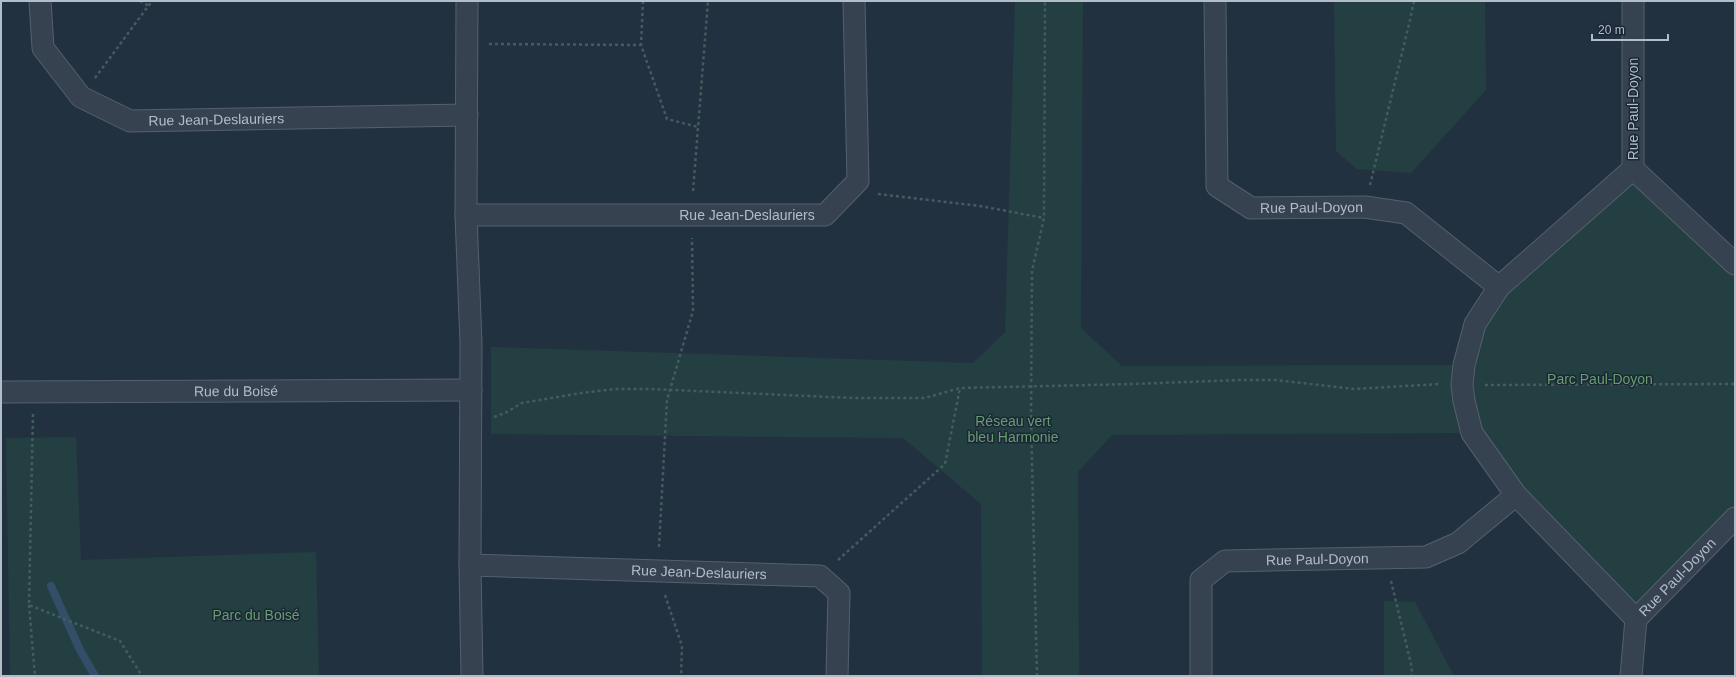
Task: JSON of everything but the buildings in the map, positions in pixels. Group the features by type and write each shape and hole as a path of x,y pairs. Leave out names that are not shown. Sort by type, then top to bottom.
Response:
{"street":[{"name":"Rue Jean-Deslauriers","path":"40,1 43,48 81,97 130,122 467,114"},
{"path":"467,1 466,215 471,343 470,565 472,676"},
{"name":"Rue Jean-Deslauriers","path":"466,215 826,215 858,181 854,1"},
{"name":"Rue Paul-Doyon","path":"1215,1 1217,186 1251,208 1365,207 1406,213 1499,287"},
{"name":"Rue Paul-Doyon","path":"1633,1 1633,169 1499,287 1475,324 1464,365 1463,396 1472,433 1516,495 1636,619"},
{"name":"Rue Paul-Doyon","path":"1633,169 1730,252"},
{"name":"Rue du Boisé","path":"1,392 471,390"},
{"name":"Rue Paul-Doyon","path":"1200,676 1201,580 1225,561 1426,557 1458,543 1516,495"},
{"name":"Rue Paul-Doyon","path":"1631,676 1636,619 1735,518"},
{"name":"Rue Jean-Deslauriers","path":"470,565 820,576"},
{"path":"820,576 839,593 837,676"}],"path":[{"path":"140,1 149,6"},
{"path":"81,97 152,1"},
{"path":"643,1 641,45 667,118 698,127"},
{"path":"681,676 682,646 657,571 667,400 694,311 692,215 708,1"},
{"path":"1038,676 1031,419 1032,272 1044,218 1045,1"},
{"path":"1365,207 1409,28 1414,1"},
{"path":"483,44 641,45"},
{"path":"849,190 980,206 1044,218"},
{"path":"491,418 505,414 522,404 580,392 615,389 853,398 925,398 960,388 1025,386 1268,380 1354,389 1443,384"},
{"path":"1482,385 1735,384"},
{"path":"820,576 945,464 960,388"},
{"path":"33,392 29,605 35,676"},
{"path":"1385,558 1412,668 1411,676"},
{"path":"29,605 120,641 142,676"}],"green space":[{"name":"Réseau vert bleu Harmonie","path":"1015,1 1083,1 1081,328 1122,366 1464,365 1475,324 1633,169 1735,264 1735,518 1636,619 1472,433 1112,435 1078,472 1079,676 982,676 981,504 903,438 491,434 491,347 973,363 1005,332"},
{"path":"1334,1 1485,1 1486,90 1411,173 1357,169 1336,151"},
{"name":"Parc du Boisé","path":"76,437 81,560 316,552 319,676 10,676 6,438"},
{"path":"1384,601 1415,602 1454,676 1384,676"}],"waterway":[{"path":"51,586 80,650 95,676"}],"park label":[{"name":"Parc Paul-Doyon","path":"1600,379"}]}
